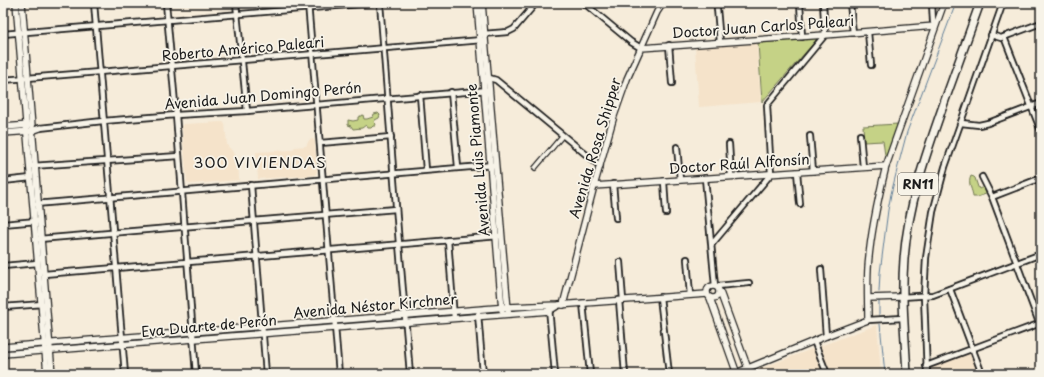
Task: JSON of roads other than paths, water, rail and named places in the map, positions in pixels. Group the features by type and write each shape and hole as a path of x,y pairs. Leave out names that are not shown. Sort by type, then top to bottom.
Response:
{"highway":[{"name":"RN11","path":"907,374 902,297 903,264 907,236 919,178 928,148 980,3"}],"street":[{"path":"16,3 21,33 36,204 38,263 52,374"},
{"path":"21,33 22,3"},
{"path":"94,3 125,374"},
{"path":"166,3 196,374"},
{"path":"236,3 247,111"},
{"path":"3,34 237,14 308,6 372,3"},
{"path":"380,3 410,374"},
{"name":"Avenida Luis Piamonte","path":"477,3 482,37 506,314"},
{"name":"Avenida Luis Piamonte","path":"482,3 482,37"},
{"name":"Roberto Américo Paleari","path":"3,80 384,48 482,37 508,32 514,29 536,3"},
{"path":"584,3 631,42 641,48"},
{"name":"Avenida Rosa Shipper","path":"561,305 611,124 641,48 657,12 663,3"},
{"path":"800,3 802,37"},
{"path":"712,244 771,174 767,105 825,35 823,3"},
{"path":"850,3 853,33"},
{"path":"932,3 933,22 935,26"},
{"path":"868,320 868,267 871,241 886,166 944,3"},
{"path":"926,374 924,296 926,258 933,212 945,167 1003,3"},
{"path":"308,6 339,374"},
{"path":"717,8 720,42"},
{"path":"991,35 1001,38 1041,23"},
{"name":"Doctor Juan Carlos Paleari","path":"641,48 935,26"},
{"path":"868,32 870,65"},
{"path":"1004,37 1041,131"},
{"path":"669,45 672,83"},
{"path":"485,77 496,80 600,166"},
{"name":"Avenida Juan Domingo Perón","path":"3,127 40,128 103,121 247,111 486,90"},
{"path":"451,92 458,167"},
{"path":"420,95 426,170"},
{"path":"961,123 979,125 988,123 1041,103"},
{"name":"Avenida Juan Domingo Perón","path":"3,134 29,128"},
{"path":"535,168 563,135"},
{"path":"860,135 863,167"},
{"path":"810,136 813,171"},
{"path":"320,143 390,137"},
{"path":"729,144 731,176"},
{"path":"678,147 680,180"},
{"path":"32,166 179,156"},
{"path":"36,204 493,165"},
{"path":"32,166 31,178 36,204"},
{"name":"Doctor Raúl Alfonsín","path":"594,186 886,166"},
{"path":"797,172 800,204"},
{"path":"926,366 1040,325 992,197 982,177"},
{"path":"3,181 31,178"},
{"path":"705,178 716,286 719,289 749,371"},
{"path":"992,197 1041,178"},
{"path":"664,181 666,213"},
{"path":"613,184 616,218"},
{"path":"251,185 255,220 266,374"},
{"path":"38,239 396,208"},
{"path":"3,224 37,221"},
{"path":"44,274 499,236"},
{"path":"38,239 44,274 44,304"},
{"path":"448,240 454,318"},
{"path":"868,298 933,295 1041,254"},
{"path":"687,259 690,295"},
{"path":"620,262 625,374"},
{"path":"3,266 38,263"},
{"path":"820,269 826,336"},
{"path":"737,373 708,296 708,288 711,286 749,283"},
{"path":"950,289 982,374"},
{"path":"561,305 690,295 716,298 720,292"},
{"path":"660,297 669,374"},
{"path":"583,303 590,374"},
{"path":"3,307 44,304"},
{"name":"Eva Duarte de Perón","path":"3,354 193,339 262,330 335,328 506,314 561,305"},
{"name":"Avenida Néstor Kirchner","path":"47,343 193,332 262,330 335,321 505,307 549,308"},
{"path":"549,308 555,374"},
{"path":"478,310 483,374"},
{"path":"728,374 749,371 826,336 868,320 903,318"},
{"path":"814,342 827,374"},
{"path":"3,347 47,343"},
{"path":"47,374 48,350"}],"waterway":[{"path":"879,292 888,210 907,132 956,3"},
{"path":"879,301 879,316"},
{"path":"880,324 885,374"}],"district":[{"name":"300 VIVIENDAS","path":"260,163"}]}
